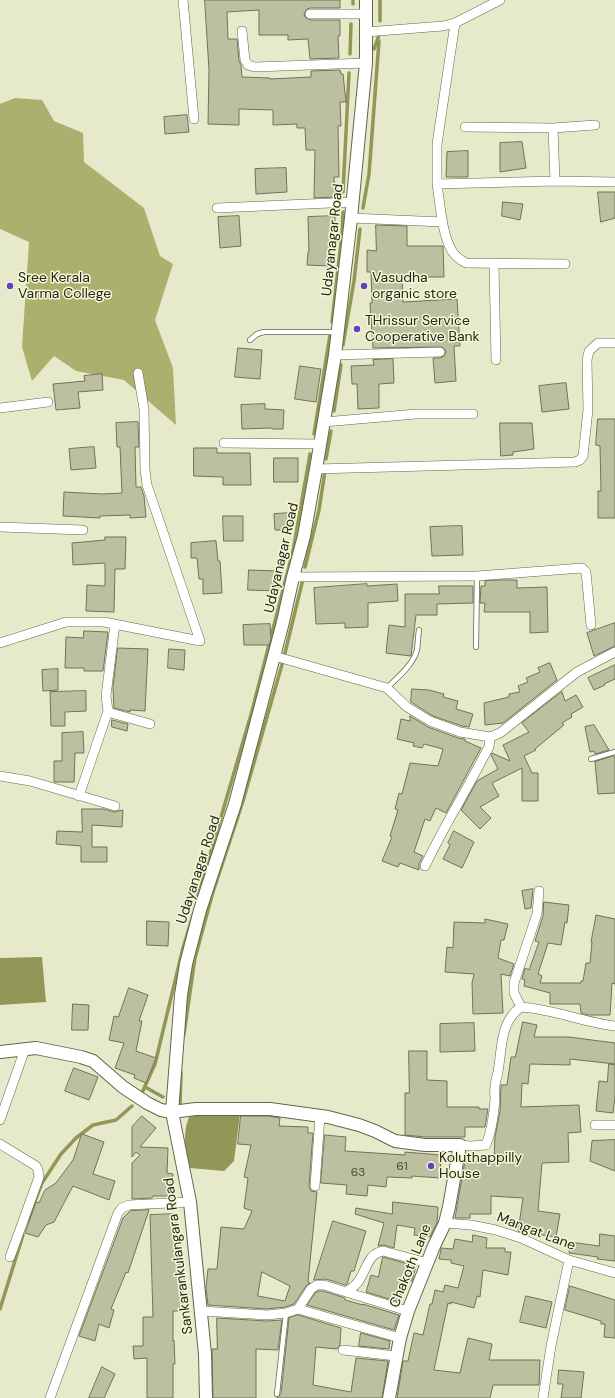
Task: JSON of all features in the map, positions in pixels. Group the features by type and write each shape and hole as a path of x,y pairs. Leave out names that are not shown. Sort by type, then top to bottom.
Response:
{"street":[{"path":"183,0 194,119"},
{"name":"Udayanagar Road","path":"172,1112 180,995 186,964 200,910 235,804 283,622 304,536 321,444 335,356 353,202 366,63 366,0"},
{"path":"366,32 432,27 455,23 500,0"},
{"path":"310,14 366,14"},
{"path":"455,23 437,144 437,184 446,236 452,250 458,258 466,263 565,264"},
{"path":"242,31 245,60 248,65 255,67 366,63"},
{"path":"465,127 553,128 595,126"},
{"path":"553,128 555,181"},
{"path":"437,184 555,181 615,182"},
{"path":"217,208 353,202"},
{"path":"351,218 443,222"},
{"path":"494,264 496,360"},
{"path":"316,469 567,462 580,460 583,456 588,410 588,355 593,346 598,343 615,344"},
{"path":"335,356 440,352"},
{"path":"0,643 66,622 104,622 200,641 147,485 145,470 144,409 138,373"},
{"path":"0,408 48,402"},
{"path":"324,422 416,414 473,414"},
{"path":"224,443 321,444"},
{"path":"0,527 83,530"},
{"path":"293,577 477,576 582,568 586,572 592,625"},
{"path":"79,796 108,711 106,696 115,624"},
{"path":"274,656 387,688 407,707 430,721 460,732 490,737 500,733 577,672 615,652"},
{"path":"108,711 150,724"},
{"path":"425,866 438,838 447,825 478,769 489,747 490,737"},
{"path":"0,776 30,781 115,806"},
{"path":"520,1006 514,993 514,983 537,914 539,891"},
{"path":"520,1006 585,1021 615,1023"},
{"path":"0,1052 36,1048 81,1057 93,1061 123,1087 147,1103 162,1110 172,1112 196,1109 270,1109 320,1116 359,1125 395,1141 425,1145 470,1146 486,1144 490,1134 502,1038 510,1016 520,1006"},
{"path":"0,1120 26,1049"},
{"name":"Sankarankulangara Road","path":"172,1112 190,1202 205,1354 206,1398"},
{"path":"315,1186 320,1116"},
{"path":"595,1125 615,1125"},
{"path":"0,1144 36,1166 38,1170 38,1177 10,1257"},
{"name":"Chakoth Lane","path":"389,1398 396,1356 408,1311 450,1208 460,1145"},
{"path":"50,1398 118,1213 122,1208 129,1205 190,1202"},
{"name":"Mangat Lane","path":"445,1223 471,1225 496,1230 521,1238 569,1260 615,1273"},
{"path":"346,1292 358,1282 371,1257 377,1252 383,1251 428,1263"},
{"path":"543,1398 551,1346 569,1260"},
{"path":"298,1309 311,1289 317,1285 324,1285 408,1311"},
{"path":"201,1311 267,1315 286,1313 298,1309 400,1338"},
{"path":"343,1350 396,1356"}],"lane":[{"path":"250,340 257,334 264,332 338,332"},
{"path":"476,647 477,576"},
{"path":"387,688 413,659 419,630"},
{"path":"591,759 615,752"},
{"path":"277,1394 286,1313"}],"shaded area":[{"path":"15,98 42,100 54,121 83,133 84,162 144,208 160,256 173,264 155,320 173,368 176,425 124,380 76,371 54,356 32,381 22,347 29,242 0,229 0,104"},
{"path":"42,957 46,1002 0,1005 0,958"},
{"path":"191,1112 240,1114 234,1161 224,1171 190,1168 185,1148 185,1137 186,1125"}],"building":[{"path":"205,0 340,0 340,8 310,8 307,9 304,14 305,17 310,20 340,20 340,36 338,36 339,58 310,59 308,39 288,40 288,35 259,35 259,10 227,12 228,39 237,39 242,77 270,79 311,77 311,71 340,70 341,74 343,74 346,102 340,102 341,126 338,126 339,177 334,177 335,197 314,198 315,150 306,150 305,128 297,128 297,124 273,125 273,110 239,109 239,125 208,124 209,70"},
{"path":"187,115 189,132 165,134 164,117"},
{"path":"522,142 526,168 500,172 500,143"},
{"path":"468,151 468,177 446,177 447,152"},
{"path":"286,168 287,192 256,194 255,169"},
{"path":"598,192 615,192 615,218 601,222"},
{"path":"503,202 523,204 520,220 502,216"},
{"path":"239,216 241,246 220,248 218,217"},
{"path":"335,216 335,229 331,229 331,266 307,265 309,252 308,217"},
{"path":"376,225 407,226 407,246 443,246 444,277 402,277 403,302 457,299 460,346 454,346 456,381 435,383 433,358 441,358 445,355 446,351 442,347 373,348 370,303 372,303 371,272 367,272 367,250 376,251"},
{"path":"238,348 262,350 260,379 235,377"},
{"path":"393,359 394,383 379,384 379,408 358,409 357,384 352,384 351,366 374,365 373,360"},
{"path":"300,366 321,369 316,402 295,399"},
{"path":"102,374 103,390 78,392 80,408 56,410 53,384 85,381 84,376"},
{"path":"566,383 569,409 542,412 539,386"},
{"path":"265,404 265,409 284,410 283,429 242,429 241,405"},
{"path":"598,419 615,419 615,518 598,518 598,491 601,491 600,446 596,445"},
{"path":"138,422 139,447 135,447 136,487 141,487 144,496 146,517 130,518 130,515 100,516 100,518 63,516 64,492 102,494 122,493 120,447 117,447 116,423"},
{"path":"500,423 532,423 534,449 513,452 513,455 501,456"},
{"path":"94,447 96,468 71,470 69,449"},
{"path":"194,448 217,448 217,453 250,453 251,485 223,485 223,477 194,476"},
{"path":"274,458 298,458 298,482 274,482"},
{"path":"291,513 292,530 275,530 274,514"},
{"path":"223,516 243,516 243,541 224,541"},
{"path":"462,526 463,555 432,556 430,527"},
{"path":"105,537 126,537 125,569 115,569 114,612 86,611 87,585 105,586 105,563 73,565 72,543 105,540"},
{"path":"216,541 218,561 220,561 222,593 203,594 203,579 199,579 197,558 191,558 191,543"},
{"path":"249,570 279,571 279,591 248,590"},
{"path":"517,580 517,588 547,587 548,632 530,633 530,612 484,612 485,603 480,603 481,586 485,586 485,581"},
{"path":"367,584 367,586 397,584 398,601 368,603 368,627 345,628 345,623 316,624 314,588"},
{"path":"439,586 473,586 473,603 437,604 437,615 416,615 411,656 386,653 389,625 405,627 405,594 439,594"},
{"path":"615,623 615,646 594,656 587,633"},
{"path":"270,624 271,639 269,645 244,645 243,625"},
{"path":"84,631 108,632 103,671 84,671 84,668 65,668 66,637 83,638"},
{"path":"118,648 148,649 145,711 130,710 130,712 114,708 113,687"},
{"path":"169,649 185,650 184,670 168,668"},
{"path":"550,663 557,680 503,723 485,725 484,703 509,697 509,694 520,692 518,686 528,682 526,678 540,672 538,668"},
{"path":"615,665 615,679 594,690 588,678"},
{"path":"58,669 58,690 43,691 42,670"},
{"path":"412,689 429,690 444,694 443,697 458,701 456,709 473,714 469,727 433,716 411,702"},
{"path":"86,691 86,711 65,712 65,726 51,726 50,692"},
{"path":"562,692 565,701 576,695 583,707 571,714 572,717 562,723 564,725 535,749 536,750 524,756 532,773 538,773 538,801 522,801 522,768 492,783 499,796 480,807 491,818 480,829 461,810 477,781 498,769 491,755 492,753 510,761 503,745 529,732 522,723"},
{"path":"410,716 428,727 458,738 465,739 465,741 481,748 446,813 436,808 430,821 425,819 414,852 423,856 419,864 419,870 400,863 398,867 382,861 392,837 390,836 398,810 395,809 399,793 402,794 410,763 438,766 443,749 424,744 422,748 413,746 414,743 397,739 401,719 410,721"},
{"path":"112,720 128,724 127,731 112,727"},
{"path":"594,725 609,750 595,754 594,751 590,752 585,727"},
{"path":"83,732 84,753 75,753 74,782 54,782 54,761 62,761 62,733"},
{"path":"614,756 615,793 598,794 595,762"},
{"path":"82,809 104,809 114,812 123,810 122,827 92,825 92,847 107,847 107,862 81,862 81,846 56,844 57,831 82,832"},
{"path":"454,831 474,842 462,868 443,859 450,845 448,843"},
{"path":"533,889 531,908 525,909 522,891"},
{"path":"544,902 569,905 567,923 565,922 561,945 548,943 538,974 542,976 540,983 581,983 581,981 583,981 586,963 590,963 591,942 596,915 615,919 615,984 612,983 610,1015 588,1015 581,1013 580,1004 550,1004 550,993 524,986 525,980 522,979 525,968 529,970 539,942 535,941 543,916"},
{"path":"485,919 508,924 504,940 501,940 498,958 514,964 510,976 501,974 503,1013 473,1014 472,983 474,974 445,972 447,947 453,948 454,922 485,923"},
{"path":"147,921 169,922 168,946 147,945"},
{"path":"129,988 148,995 139,1021 142,1021 136,1051 156,1058 146,1083 134,1078 135,1075 115,1068 124,1043 109,1040 114,1016 118,1017"},
{"path":"73,1004 89,1005 88,1030 72,1030"},
{"path":"523,1022 537,1025 534,1037 569,1037 615,1043 615,1064 570,1059 570,1065 530,1064 528,1084 522,1083 521,1107 579,1105 581,1132 568,1133 569,1162 542,1163 538,1211 560,1214 556,1237 536,1234 535,1236 518,1231 523,1198 491,1196 491,1214 470,1214 470,1218 455,1218 466,1155 494,1160 495,1137 500,1111 501,1085 507,1085 511,1057 515,1057"},
{"path":"474,1023 475,1051 440,1052 440,1024"},
{"path":"409,1051 427,1051 427,1080 447,1081 447,1107 479,1107 479,1109 488,1109 485,1127 465,1127 465,1137 425,1137 405,1135 405,1093 409,1093"},
{"path":"609,1064 615,1065 615,1097 613,1113 596,1111 599,1081 607,1082"},
{"path":"74,1068 98,1077 89,1100 65,1091"},
{"path":"142,1116 156,1128 140,1147 168,1148 167,1173 173,1174 172,1196 153,1196 152,1198 132,1199 132,1163 140,1155 136,1152 132,1157 132,1127"},
{"path":"241,1116 269,1116 280,1118 279,1126 308,1127 308,1133 313,1133 309,1186 311,1191 317,1192 308,1282 310,1283 306,1286 294,1304 285,1307 267,1309 208,1305 206,1288 208,1269 217,1269 221,1227 244,1229 252,1211 244,1208 248,1178 244,1177 251,1145 238,1144","holes":["262,1272 290,1286 285,1301 258,1296"]},
{"path":"82,1134 104,1142 93,1174 115,1181 109,1200 73,1186 54,1222 46,1225 38,1237 25,1233 36,1202 39,1203 45,1190 56,1183 73,1160"},
{"path":"325,1135 346,1137 345,1151 405,1155 405,1152 441,1155 440,1178 412,1176 412,1178 387,1177 386,1187 368,1185 367,1196 346,1194 347,1185 321,1183"},
{"path":"615,1140 615,1171 590,1161 592,1141"},
{"path":"393,1202 438,1207 437,1223 430,1237 414,1235 415,1228 397,1225 394,1248 384,1245 378,1246 384,1223 355,1214 356,1208 392,1214"},
{"path":"149,1210 128,1273 126,1272 111,1309 114,1310 109,1328 99,1324 95,1341 79,1336 123,1218 130,1211"},
{"path":"176,1214 177,1251 180,1251 180,1271 184,1271 185,1289 183,1289 184,1311 173,1311 175,1364 173,1364 173,1398 147,1398 147,1358 134,1359 133,1346 143,1346 143,1317 153,1317 150,1215"},
{"path":"333,1221 366,1231 354,1271 351,1271 347,1284 345,1285 326,1279 314,1280"},
{"path":"600,1234 615,1236 615,1261 569,1253 570,1242 599,1246"},
{"path":"473,1235 487,1238 486,1248 505,1248 505,1252 511,1252 508,1275 483,1270 480,1297 477,1296 474,1308 451,1302 451,1304 448,1303 434,1370 460,1373 468,1338 492,1344 489,1360 540,1360 539,1385 493,1385 490,1398 397,1398 403,1361 408,1361 414,1333 423,1335 430,1304 432,1304 435,1290 443,1292 445,1285 458,1288 464,1266 451,1263 451,1260 439,1259 441,1248 453,1249 455,1239 472,1242"},
{"path":"383,1257 416,1266 412,1281 404,1280 399,1302 366,1292 371,1275 378,1277"},
{"path":"570,1286 615,1300 615,1338 604,1337 605,1324 601,1324 601,1321 565,1310"},
{"path":"319,1291 399,1315 394,1330 307,1305 315,1293"},
{"path":"526,1296 552,1302 546,1328 520,1322"},
{"path":"298,1315 341,1328 340,1345 337,1349 316,1347 313,1385 351,1392 356,1358 388,1361 382,1398 277,1398 281,1394 289,1318"},
{"path":"217,1318 267,1321 282,1320 278,1350 256,1349 256,1398 213,1398 212,1349 217,1349"},
{"path":"361,1333 390,1341 389,1349 359,1346"},
{"path":"102,1367 115,1374 104,1398 89,1398"},
{"path":"559,1370 584,1372 581,1398 561,1398 563,1384 558,1384"}],"waterway":[{"path":"380,0 380,21"},
{"path":"350,54 351,24"},
{"path":"374,49 379,35"},
{"path":"363,208 369,174 379,41"},
{"path":"343,192 349,73"},
{"path":"332,322 343,212"},
{"path":"343,345 354,281 360,229"},
{"path":"314,434 330,335"},
{"path":"334,411 341,365"},
{"path":"326,459 331,431"},
{"path":"198,896 252,711 293,551 310,454"},
{"path":"305,567 319,510 325,471"},
{"path":"284,657 303,579"},
{"path":"184,1034 195,958 213,892 243,801 283,661"},
{"path":"141,1095 155,1064 183,948 193,915"},
{"path":"180,1105 181,1072"},
{"path":"145,1087 163,1097"},
{"path":"28,1220 42,1183 61,1154 76,1138 93,1125 116,1120 132,1106"},
{"path":"0,1309 23,1235"}],"place":[{"name":"Sree Kerala Varma College","path":"10,286"},
{"name":"Vasudha organic store","path":"364,286"},
{"name":"THrissur Service Cooperative Bank","path":"357,329"},
{"name":"Koluthappilly House","path":"431,1166"}]}
